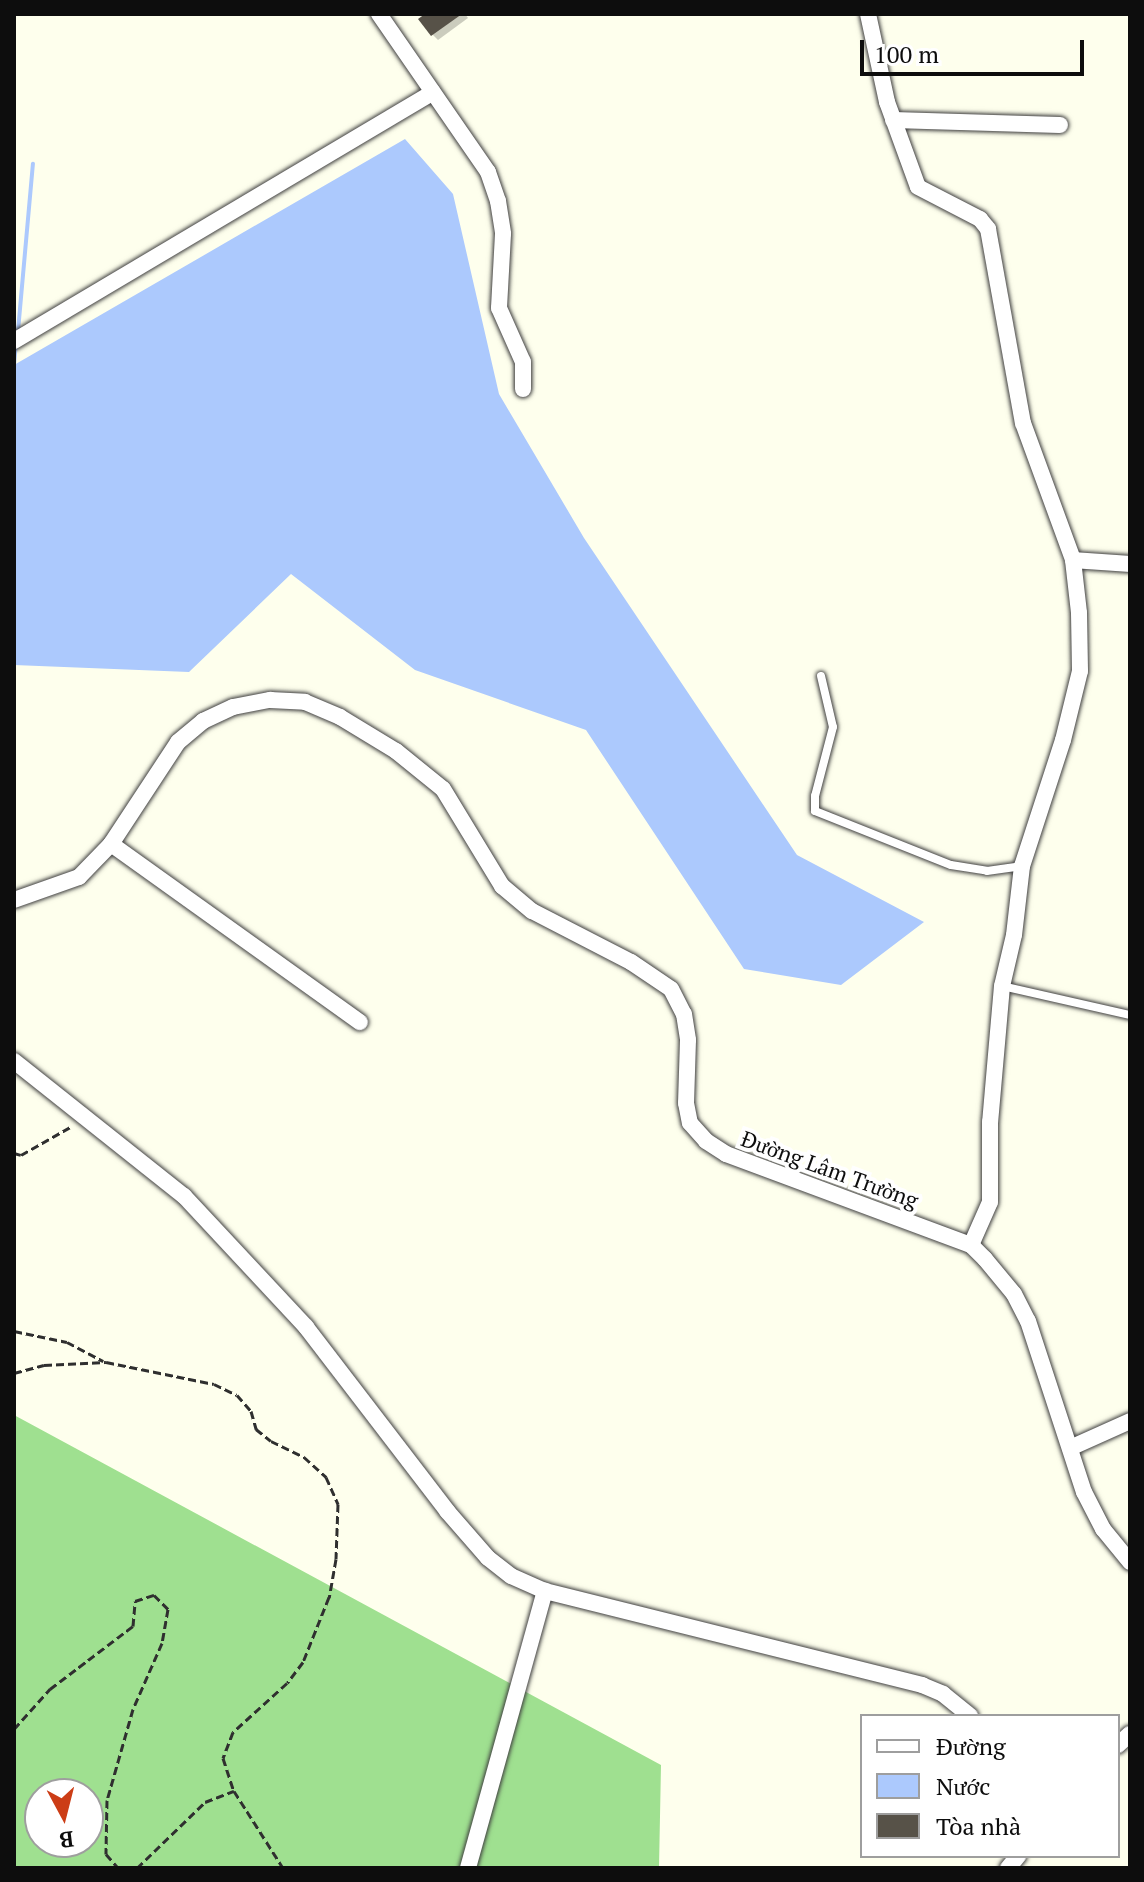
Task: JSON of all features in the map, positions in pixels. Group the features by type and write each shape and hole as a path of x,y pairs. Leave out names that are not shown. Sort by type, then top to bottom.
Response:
{"street":[{"path":"379,14 488,172 498,201 503,234 499,308 523,362 523,389"},
{"path":"868,14 893,120 918,187 980,219 988,229 1023,423 1073,560 1081,638 1080,671 1063,740 1022,866 1014,935 1002,986 990,1122 990,1202 971,1245"},
{"path":"20,337 433,92"},
{"path":"893,120 1060,125"},
{"path":"1073,560 1130,564"},
{"name":"Đường Lâm Trường","path":"14,900 79,877 111,844 178,742 203,721 233,707 270,700 305,702 340,717 396,751 443,789 502,886 532,911 631,962 671,989 684,1014 688,1040 686,1103 690,1123 706,1141 726,1154 971,1245 1014,1294 1028,1321 1084,1492 1103,1529 1130,1562"},
{"path":"111,844 360,1022"},
{"path":"14,1061 184,1196 306,1327 371,1416 488,1558 511,1576 545,1591 892,1676 943,1694 968,1714"},
{"path":"1070,1448 1130,1421"},
{"path":"468,1868 545,1591"}],"lane":[{"path":"821,676 833,727 815,796 815,811 951,865 987,871 1022,866"},
{"path":"1002,986 1130,1015"}],"path":[{"path":"14,1153 21,1155 37,1147 85,1117"},
{"path":"14,1331 67,1342 106,1362"},
{"path":"14,1373 44,1365 106,1362 192,1378 237,1395 251,1411 256,1429 316,1466 338,1504 337,1545 329,1597 303,1662 287,1683 233,1732 223,1758 234,1791 283,1868"},
{"path":"14,1729 50,1689 133,1626 135,1601 154,1595 168,1609 162,1643 133,1709 107,1800 106,1854 118,1868"},
{"path":"137,1868 205,1802 234,1791"}],"green space":[{"path":"14,1415 661,1765 659,1868 14,1868"}],"water":[{"path":"405,139 453,194 499,394 584,538 797,855 924,922 841,985 744,969 586,730 415,670 291,574 189,672 14,665 14,365"}],"building":[{"path":"425,14 462,14 431,36 418,19"}],"waterway":[{"path":"18,331 33,164"},
{"path":"14,365 16,344"}]}
